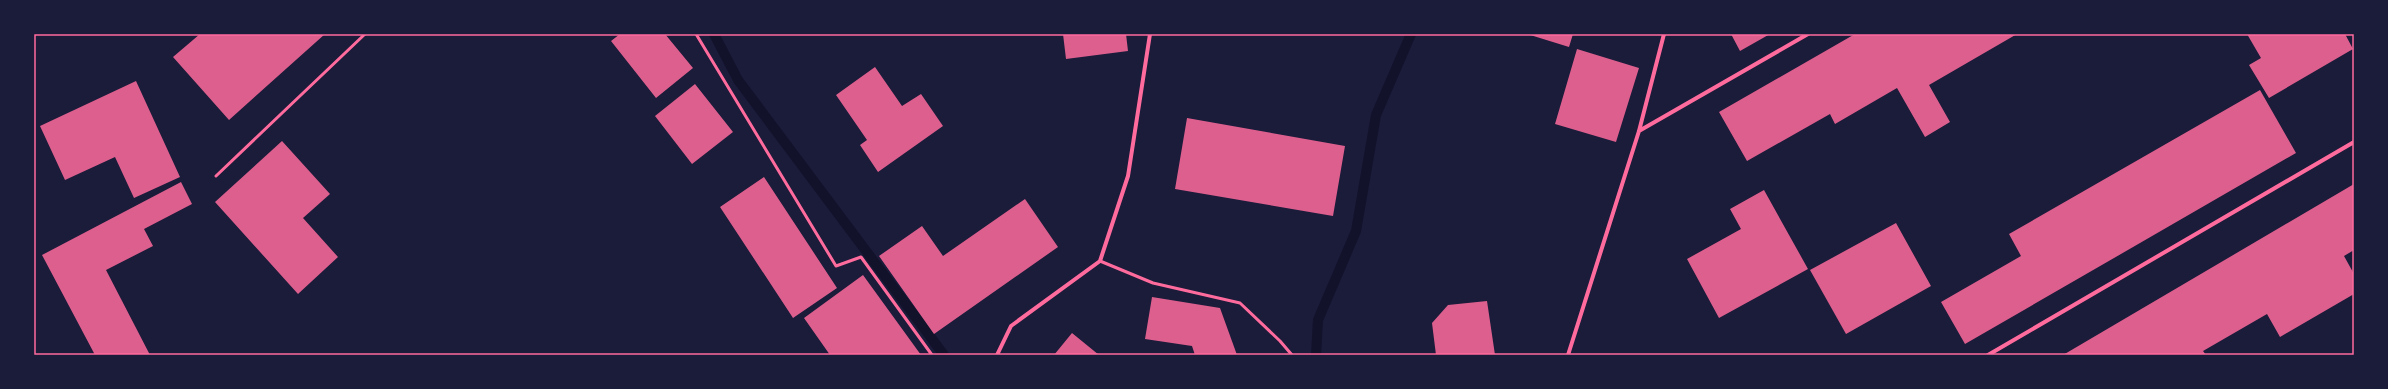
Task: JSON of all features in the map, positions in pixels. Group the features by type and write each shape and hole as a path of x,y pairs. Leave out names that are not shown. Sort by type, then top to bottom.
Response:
{"street":[{"path":"997,355 1011,326 1100,261 1128,176 1150,34"},
{"path":"1568,355 1639,132 1664,34"},
{"path":"1639,132 1808,34"},
{"path":"1988,355 2354,142"}],"lane":[{"path":"216,176 365,34"},
{"path":"696,34 836,266 862,257 932,355"},
{"path":"1100,261 1153,283 1240,303 1280,341 1292,355"}],"building":[{"path":"200,34 325,34 229,120 173,57"},
{"path":"620,34 665,34 693,68 656,98 611,41"},
{"path":"1063,34 1126,34 1128,51 1066,59"},
{"path":"1527,34 1573,34 1569,47"},
{"path":"1731,34 1770,34 1740,51"},
{"path":"1855,34 2017,34 1929,85 1950,122 1925,137 1897,88 1835,124 1830,114 1747,161 1719,112"},
{"path":"2247,34 2345,34 2353,49 2269,98 2249,65 2261,58"},
{"path":"1577,49 1639,68 1616,142 1555,124"},
{"path":"875,67 902,106 921,94 943,126 878,172 860,145 867,140 836,95"},
{"path":"136,81 180,177 134,198 115,157 65,180 40,126"},
{"path":"695,84 733,132 692,164 655,116"},
{"path":"2260,90 2296,153 1965,344 1941,302 2021,256 2009,234"},
{"path":"1187,118 1345,146 1333,216 1175,189"},
{"path":"282,141 330,194 303,218 338,257 298,294 215,202"},
{"path":"764,177 837,288 793,318 720,207"},
{"path":"181,182 192,204 144,229 153,246 106,270 150,355 95,355 42,255"},
{"path":"2354,184 2354,250 2344,256 2354,274 2354,294 2280,337 2267,314 2203,351 2206,355 2063,355"},
{"path":"1764,190 1808,269 1719,318 1687,259 1741,229 1730,209"},
{"path":"1025,199 1058,247 934,334 879,256 922,226 943,256"},
{"path":"1896,223 1931,286 1846,334 1810,270"},
{"path":"863,275 921,355 830,355 804,318"},
{"path":"1152,297 1220,308 1237,355 1195,355 1192,346 1145,339"},
{"path":"1487,301 1495,355 1436,355 1432,323 1448,305"},
{"path":"1072,333 1099,355 1054,355"}],"waterway":[{"path":"714,34 738,80 944,355"},
{"path":"1316,355 1318,320 1356,231 1376,115 1411,34"}]}
